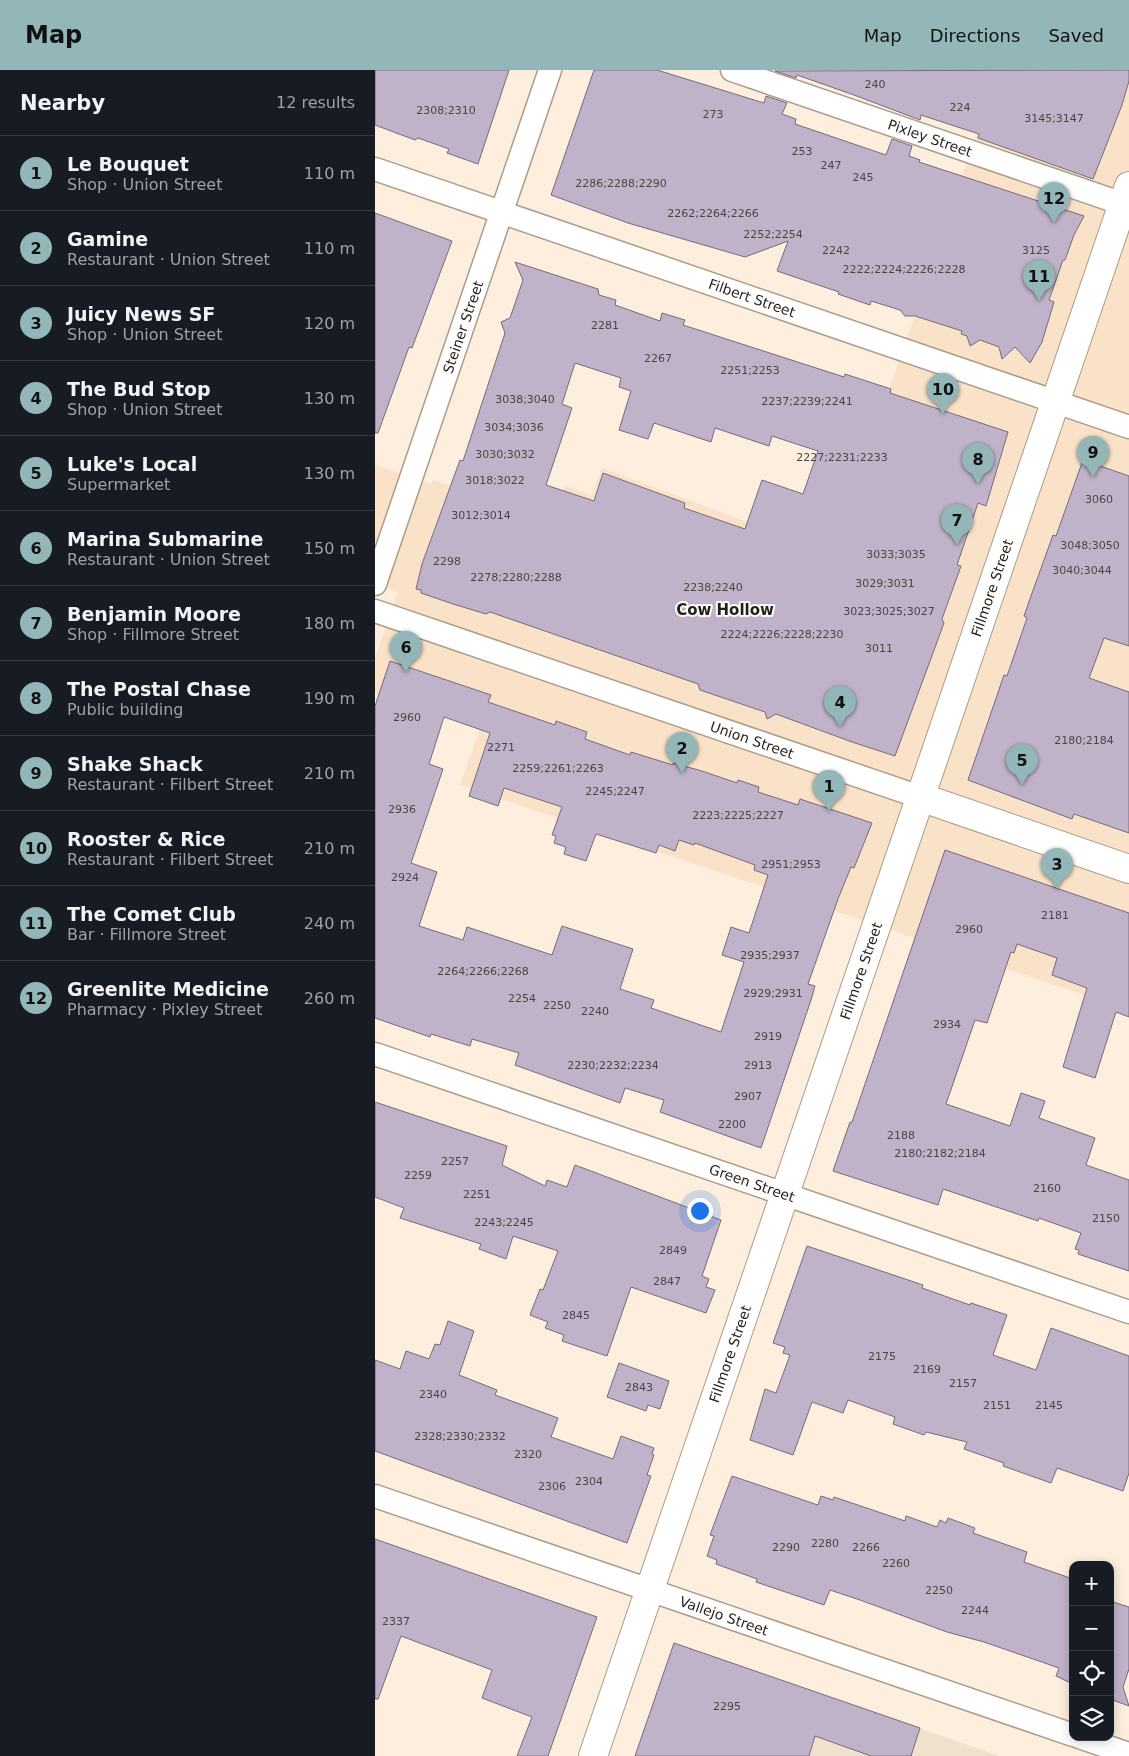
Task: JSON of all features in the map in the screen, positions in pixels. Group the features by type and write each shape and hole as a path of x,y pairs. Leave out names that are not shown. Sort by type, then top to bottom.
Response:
{"street":[{"name":"Steiner Street","path":"375,584 551,70"},
{"name":"Pixley Street","path":"732,70 1127,199"},
{"name":"Filbert Street","path":"375,169 1129,427"},
{"name":"Fillmore Street","path":"593,1756 1055,402 1127,199"},
{"name":"Union Street","path":"375,611 1129,869"},
{"name":"Green Street","path":"375,1054 1129,1312"},
{"name":"Vallejo Street","path":"375,1496 1069,1734"},
{"path":"1091,1741 1129,1754"}],"shaded area":[{"path":"998,70 1129,70 1129,1010 460,785 480,729 375,694 375,658 398,592 375,584 375,465 431,484 434,480 552,519 565,486 592,495 602,468 831,553 911,327"},
{"path":"807,1689 999,1756 783,1756"}],"building":[{"path":"375,70 509,70 478,164 447,153 449,149 418,138 415,140 375,125"},
{"path":"594,70 657,70 764,103 766,96 787,103 782,114 796,119 795,124 886,155 892,139 912,146 909,156 920,160 919,162 1084,216 1074,235 1065,260 1063,260 1049,300 1054,302 1042,342 1030,363 1015,347 1002,359 999,347 980,340 970,346 967,336 961,334 962,331 915,316 905,316 900,310 871,301 870,305 838,294 839,292 777,271 788,241 745,257 628,223 551,195"},
{"path":"1129,70 1129,81 1122,105 1093,179 978,138 979,134 921,115 920,120 797,75 796,78 775,71"},
{"path":"375,213 452,241 412,348 409,347 378,433 375,433"},
{"path":"515,262 598,289 599,295 616,300 615,305 660,321 662,313 685,320 683,325 844,377 845,374 891,389 890,393 1008,432 986,506 978,503 957,565 961,566 942,619 944,623 895,756 776,714 767,719 765,712 700,690 698,684 490,612 486,614 453,604 421,593 421,590 416,589 422,564 460,460 463,461 505,333 501,322 510,318 523,280","holes":["575,363 621,378 619,387 631,391 619,430 648,439 654,423 711,442 715,428 769,446 772,436 818,451 803,494 762,480 745,529 684,508 685,503 603,473 594,501 546,485 572,408 562,404"]},
{"path":"1083,460 1129,476 1129,646 1104,638 1089,678 1129,692 1129,833 1074,814 1072,819 968,780 1004,675 1007,676 1027,618 1024,616 1031,596 1053,535 1056,536"},
{"path":"390,661 491,695 488,702 555,725 556,721 587,732 585,739 630,755 631,752 673,765 673,763 702,771 737,783 738,780 759,787 758,792 798,805 800,799 872,823 854,868 851,867 838,899 808,984 815,986 811,1000 761,1148 660,1112 664,1100 625,1088 620,1103 515,1065 519,1053 472,1039 470,1046 431,1034 430,1037 375,1018 375,706","holes":["444,717 490,733 469,796 498,806 504,788 562,807 552,835 556,836 554,843 566,847 564,854 586,861 596,834 656,853 659,845 675,851 679,840 694,845 695,843 755,865 754,870 768,875 749,933 731,927 722,955 744,962 721,1032 651,1008 654,1000 620,989 633,949 562,926 552,955 467,927 463,940 419,926 437,872 411,863 443,769 429,764"]},
{"path":"945,850 1129,913 1129,1017 1116,1012 1095,1078 1063,1067 1087,988 1052,975 1057,958 1017,944 1014,953 1011,952 987,1023 975,1020 946,1104 1010,1126 1021,1093 1045,1101 1039,1118 1095,1138 1086,1165 1129,1180 1129,1271 1078,1254 1079,1250 1075,1249 1081,1233 1039,1218 1038,1221 943,1189 938,1205 833,1171 850,1122 852,1122"},
{"path":"375,1102 507,1146 502,1165 545,1186 547,1180 567,1187 575,1165 721,1220 702,1276 709,1279 706,1287 715,1290 706,1313 631,1287 607,1356 562,1341 564,1335 545,1328 548,1322 530,1315 540,1289 543,1290 558,1251 513,1236 506,1259 479,1249 481,1244 400,1218 404,1208 375,1197"},
{"path":"807,1246 923,1285 922,1288 970,1305 971,1303 1007,1315 993,1355 1036,1370 1051,1328 1129,1356 1129,1473 1123,1491 1057,1468 1051,1483 1003,1466 1004,1463 964,1449 967,1442 926,1432 924,1435 893,1424 895,1417 848,1400 843,1413 812,1402 793,1455 750,1440 765,1389 776,1393 790,1355 783,1353 785,1347 773,1343"},
{"path":"448,1321 474,1331 459,1375 497,1390 495,1395 558,1418 551,1437 613,1459 621,1436 654,1448 652,1454 654,1455 647,1475 651,1476 627,1543 375,1451 375,1360 400,1369 406,1351 429,1359 435,1344 440,1345"},
{"path":"619,1363 669,1381 660,1409 648,1405 646,1411 607,1397"},
{"path":"732,1476 818,1505 821,1496 833,1500 834,1497 905,1521 906,1516 937,1527 940,1520 946,1523 948,1518 975,1528 973,1533 1027,1552 1024,1562 1069,1578 1069,1682 1056,1676 1059,1668 984,1642 947,1632 830,1590 824,1605 756,1582 757,1579 716,1564 717,1560 707,1556 714,1536 710,1535"},
{"path":"375,1539 597,1617 548,1756 517,1756 532,1717 482,1698 492,1670 401,1636 378,1699 375,1699"},
{"path":"1114,1602 1129,1607 1129,1669 1123,1687 1129,1706 1114,1700"},
{"path":"674,1643 920,1728 911,1756 871,1756 815,1736 809,1756 635,1756"}],"place":[{"name":"Greenlite Medicine","path":"1054,223"},
{"name":"The Comet Club","path":"1039,301"},
{"name":"Rooster & Rice","path":"943,414"},
{"name":"Shake Shack","path":"1093,477"},
{"name":"The Postal Chase","path":"978,484"},
{"name":"Benjamin Moore","path":"957,545"},
{"name":"Marina Submarine","path":"406,672"},
{"name":"The Bud Stop","path":"840,727"},
{"name":"Gamine","path":"682,773"},
{"name":"Luke's Local","path":"1022,785"},
{"name":"Le Bouquet","path":"829,811"},
{"name":"Juicy News SF","path":"1057,889"}],"district":[{"name":"Cow Hollow","path":"725,610"}]}
